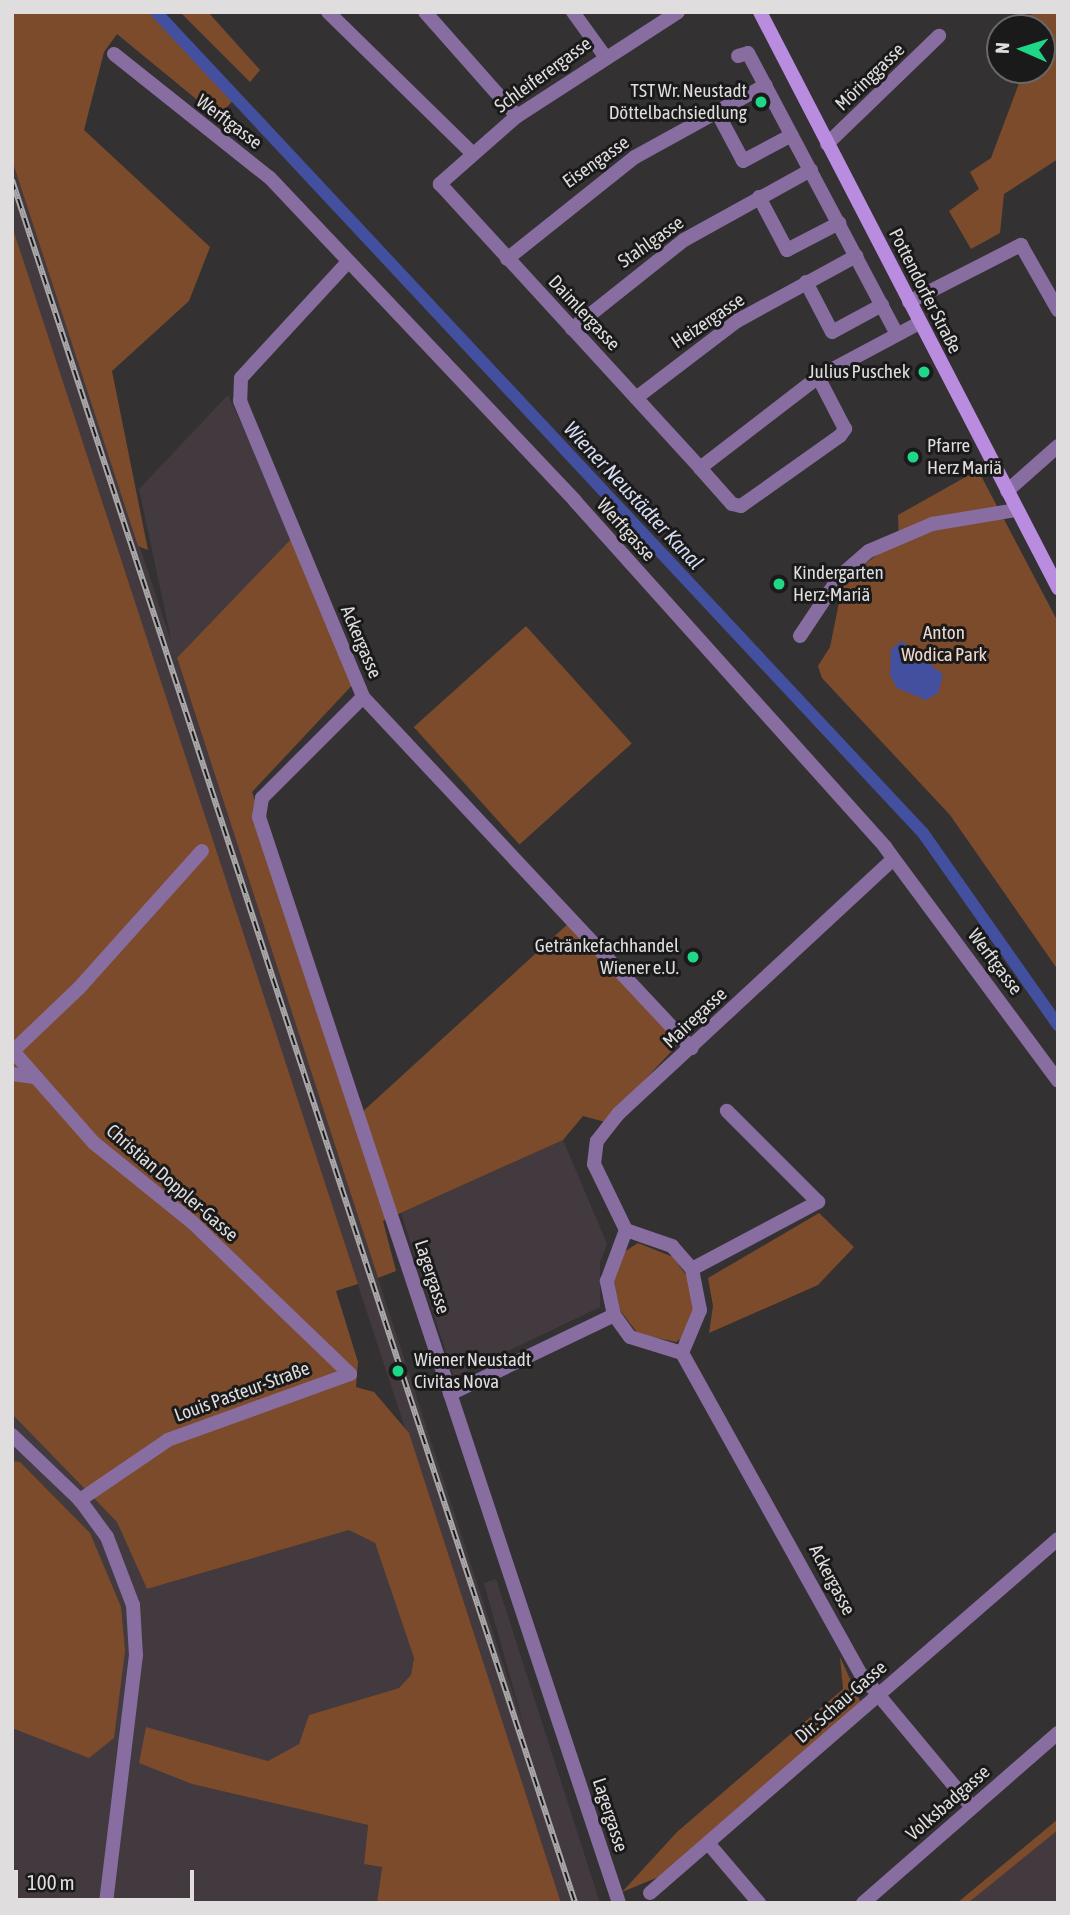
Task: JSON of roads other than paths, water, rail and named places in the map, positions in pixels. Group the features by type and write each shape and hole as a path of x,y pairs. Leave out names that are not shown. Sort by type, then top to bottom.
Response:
{"main road":[{"name":"Pottendorfer Straße","path":"760,12 1058,587"}],"street":[{"path":"328,12 472,153"},
{"path":"425,12 517,116"},
{"path":"573,12 604,55"},
{"name":"Schleiferergasse","path":"440,184 517,116 604,55 678,12"},
{"name":"Möringgasse","path":"827,144 939,36"},
{"path":"738,56 748,53 897,334"},
{"name":"Werftgasse","path":"114,54 270,178 347,263 575,501 893,859 1058,1080"},
{"name":"Eisengasse","path":"507,259 635,157 766,85"},
{"path":"717,112 743,161 792,135"},
{"name":"Stahlgasse","path":"572,329 684,240 811,170"},
{"name":"Daimlergasse","path":"440,184 732,504 741,506 840,436 845,429 818,377"},
{"path":"759,197 787,250 839,223"},
{"path":"909,302 1021,245 1058,310"},
{"name":"Heizergasse","path":"636,398 737,321 856,256"},
{"name":"Ackergasse","path":"347,263 241,378 240,401 363,697 692,1048"},
{"path":"806,282 832,332 882,305"},
{"path":"700,468 818,377 919,323"},
{"path":"1007,491 1058,446"},
{"path":"800,636 840,576 869,551 932,524 1017,510"},
{"name":"Lagergasse","path":"363,697 262,798 259,817 619,1903"},
{"name":"Christian Doppler-Gasse","path":"202,851 79,988 13,1050 33,1077 121,1169 193,1223 350,1374"},
{"name":"Mairegasse","path":"626,1230 594,1164 597,1141 893,859"},
{"path":"12,1074 33,1077"},
{"path":"692,1269 818,1202 726,1111"},
{"path":"626,1230 672,1246 692,1269 700,1310 682,1353 630,1338 614,1315 607,1281 626,1230"},
{"path":"450,1394 614,1315"},
{"name":"Ackergasse","path":"682,1353 876,1697 972,1807"},
{"name":"Louis Pasteur-Straße","path":"80,1500 168,1440 350,1374"},
{"path":"12,1435 80,1500 107,1537 133,1605 136,1655 106,1903"},
{"path":"1052,1544 1058,1561"},
{"name":"Dir. Schau-Gasse","path":"650,1893 1052,1544"},
{"name":"Volksbadgasse","path":"863,1903 1058,1733"},
{"path":"708,1843 759,1903"}],"water":[{"path":"902,641 943,675 938,693 926,700 897,688 890,675 891,649"}],"waterway":[{"name":"Wiener Neustädter Kanal","path":"156,12 923,833 1058,1025"}],"railway":[{"path":"12,180 575,1903"}],"place":[{"name":"TST Wr. Neustadt Döttelbachsiedlung","path":"761,102"},
{"name":"Julius Puschek","path":"924,372"},
{"name":"Pfarre Herz Mariä","path":"913,457"},
{"name":"Kindergarten Herz-Mariä","path":"779,584"},
{"name":"Getränkefachhandel Wiener e.U.","path":"693,957"},
{"name":"Wiener Neustadt Civitas Nova","path":"398,1371"}],"park label":[{"name":"Anton Wodica Park","path":"944,644"}]}
